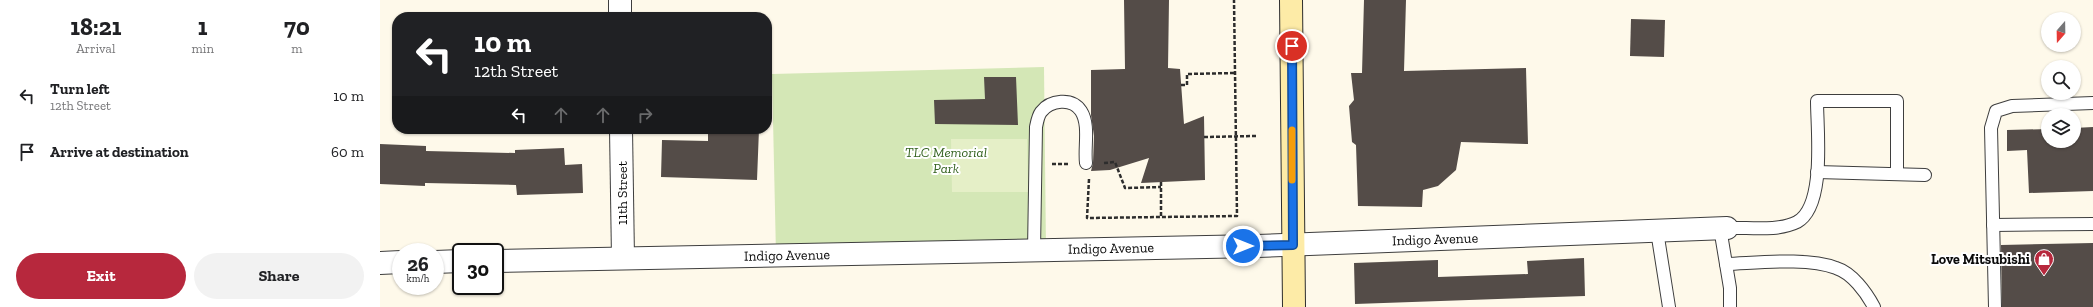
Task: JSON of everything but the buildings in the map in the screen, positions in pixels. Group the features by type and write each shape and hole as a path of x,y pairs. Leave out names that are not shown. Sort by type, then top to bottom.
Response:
{"main road":[{"path":"1291,0 1294,307"}],"street":[{"path":"620,0 620,12"},
{"name":"11th Street","path":"621,134 622,258"},
{"name":"Indigo Avenue","path":"504,260 1293,245 1723,228"},
{"path":"380,263 392,262"}],"lane":[{"path":"1730,307 1730,288 1723,228 1778,227 1798,221 1803,216 1813,198 1817,172 1817,101 1897,101 1897,174"},
{"path":"1034,250 1036,127 1040,112 1048,106 1060,102 1074,104 1081,111 1086,130 1086,163"},
{"path":"1994,307 1991,128 1996,111 2012,106 2093,103"},
{"path":"1817,172 1925,175"},
{"path":"1993,225 2093,224"},
{"path":"1657,230 1670,307"},
{"path":"1726,264 1815,263 1837,268 1852,277 1874,307"}],"path":[{"path":"1086,163 1089,171 1087,218 1237,216 1234,0"},
{"path":"1181,85 1187,84 1187,74 1235,73"},
{"path":"1204,137 1256,136"},
{"path":"1035,164 1116,162 1125,188 1161,187"},
{"path":"1160,182 1161,217"}],"green space":[{"name":"TLC Memorial Park","path":"1044,67 1046,250 776,255 772,74"},
{"path":"951,139 1027,139 1028,192 952,192"}],"slow traffic":[{"path":"1292,130 1292,180"}],"place":[{"name":"Love Mitsubishi","path":"2044,276"}],"route":[{"path":"1243,246 1293,245 1292,46"}]}
